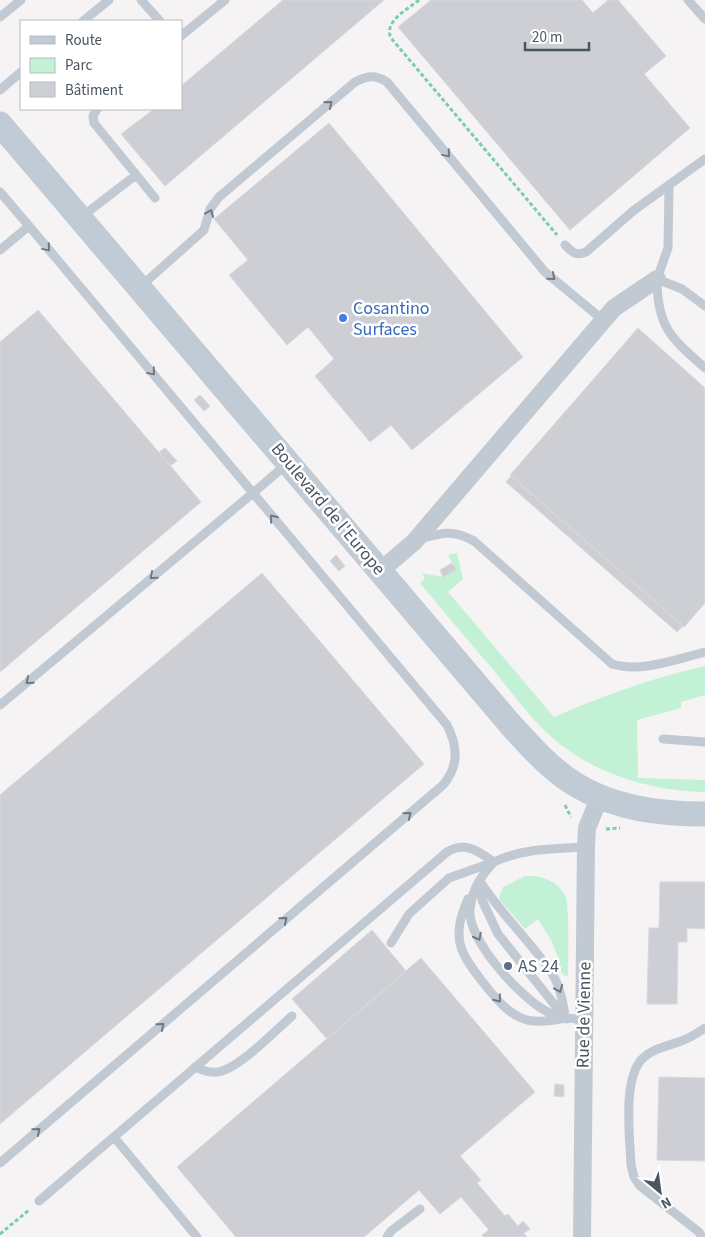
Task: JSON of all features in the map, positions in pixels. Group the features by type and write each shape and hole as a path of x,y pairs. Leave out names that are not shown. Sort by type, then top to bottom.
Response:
{"street":[{"name":"Boulevard de l'Europe","path":"0,124 533,749 578,787 626,806 651,811 705,814"},
{"path":"380,571 414,542 602,320 614,308 657,279"},
{"name":"Rue de Vienne","path":"582,1237 586,847 587,828 600,796"}],"lane":[{"path":"0,17 21,0"},
{"path":"84,20 109,0"},
{"path":"141,0 159,20"},
{"path":"182,35 225,0"},
{"path":"688,0 705,19"},
{"path":"0,90 20,73"},
{"path":"140,288 204,230 210,209 219,198 356,82 365,77 378,77 387,82 545,272 602,320"},
{"path":"96,110 93,116 94,124 155,198"},
{"path":"565,245 574,254 586,252 633,211 669,187 705,159"},
{"path":"80,218 136,175"},
{"path":"669,187 668,248 657,279 657,301 663,321 673,339 705,368"},
{"path":"0,192 447,725 453,737 455,765 443,785 0,1163"},
{"path":"0,250 28,226"},
{"path":"657,279 682,289 705,306"},
{"path":"0,705 288,463"},
{"path":"414,542 438,533 460,533 474,541 612,664 636,668 705,652"},
{"path":"663,739 705,742"},
{"path":"39,1202 447,852 454,848 473,847 494,862"},
{"path":"391,942 409,914 449,878 527,850 586,847"},
{"path":"494,862 478,879 462,914 459,932 461,947 467,961 506,1008 520,1017 534,1022 584,1019"},
{"path":"478,879 470,911 474,928 483,947 522,994 549,1013 566,1019"},
{"path":"478,879 491,899 552,972 562,998 566,1019"},
{"path":"478,879 482,900 498,934 566,1019"},
{"path":"196,1067 208,1073 222,1071 237,1063 292,1016"},
{"path":"702,1237 640,1186 634,1178 631,1165 630,1088 633,1070 643,1058 660,1047 683,1040 705,1028"},
{"path":"114,1137 197,1237"},
{"path":"387,1237 420,1209"}],"path":[{"path":"419,0 389,26 388,33 565,245"},
{"path":"0,1234 39,1202"}],"green space":[{"path":"457,553 463,579 448,592 554,717 628,688 705,666 705,695 681,702 681,708 637,720 638,778 705,780 705,792 682,791 660,787 616,775 575,755 540,726 420,583 425,578 421,573 443,577 456,570 448,555"},
{"path":"525,876 536,876 553,882 565,895 568,921 568,976 563,975 557,965 560,962 551,940 538,919 525,929 500,900 499,897 503,887"}],"building":[{"path":"283,0 384,0 165,186 121,134 153,110 182,110 182,85"},
{"path":"431,0 582,0 593,13 608,0 618,0 666,56 644,74 690,128 570,230 398,27"},
{"path":"329,123 523,357 412,450 391,425 370,442 315,376 334,359 308,327 287,345 229,275 248,260 214,219"},
{"path":"38,310 201,502 0,672 0,342"},
{"path":"638,328 705,388 705,603 684,627 510,475"},
{"path":"200,395 210,406 204,411 194,400"},
{"path":"165,448 177,461 170,466 159,452"},
{"path":"511,476 683,626 677,632 506,482"},
{"path":"336,555 345,566 339,571 330,561"},
{"path":"452,563 456,570 443,577 440,570"},
{"path":"262,573 424,764 0,1124 0,795"},
{"path":"660,882 705,882 705,929 687,928 687,942 678,942 677,1004 647,1004 649,928 659,928"},
{"path":"372,930 406,971 327,1039 292,999"},
{"path":"421,958 535,1092 460,1156 481,1180 477,1183 505,1216 508,1214 518,1226 523,1221 530,1229 524,1233 527,1237 483,1237 482,1235 489,1230 461,1197 440,1214 419,1190 364,1237 236,1237 177,1167"},
{"path":"659,1077 705,1078 705,1161 657,1160"},
{"path":"555,1084 564,1085 564,1097 554,1096"}],"place":[{"name":"Cosantino Surfaces","path":"343,318"},
{"name":"AS 24","path":"508,966"}]}
